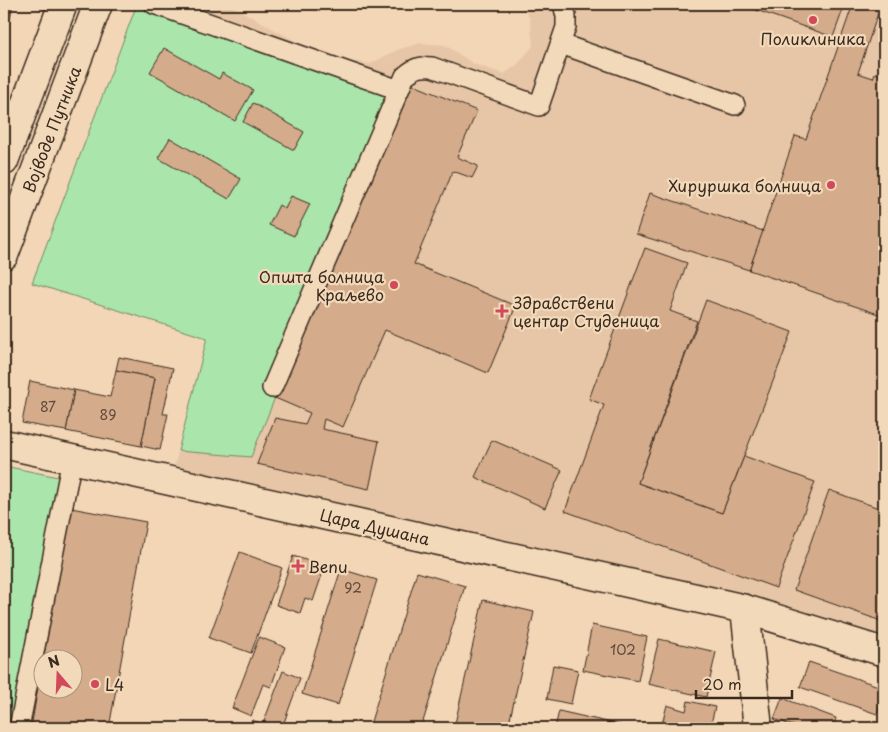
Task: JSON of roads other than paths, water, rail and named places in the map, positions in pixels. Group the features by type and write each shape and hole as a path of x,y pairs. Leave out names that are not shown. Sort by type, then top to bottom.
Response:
{"street":[{"name":"Војводе Путника","path":"4,161 63,4"},
{"name":"Војводе Путника","path":"4,255 98,4"},
{"name":"Цара Душана","path":"4,444 745,609 884,652"},
{"path":"745,609 758,728"}],"lane":[{"path":"154,4 399,90"},
{"path":"272,388 405,76 413,69 423,66 432,67 540,106 566,27 563,4"},
{"path":"561,44 735,105"},
{"path":"19,728 72,459"}],"place":[{"name":"Поликлиника","path":"813,20"},
{"name":"Хируршка болница","path":"831,185"},
{"name":"Општа болница Краљево","path":"394,285"},
{"name":"Здравствени центар Студеница","path":"502,311"},
{"name":"Benu","path":"298,566"},
{"name":"L4","path":"95,684"}]}
